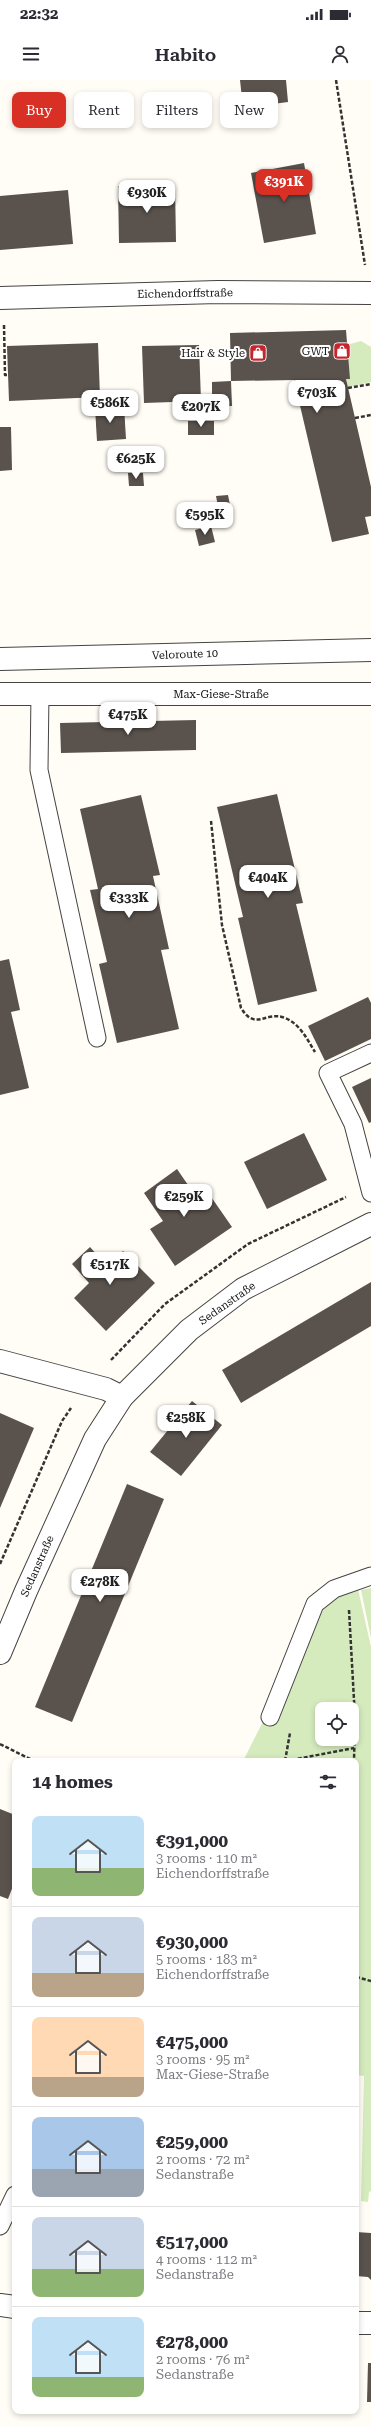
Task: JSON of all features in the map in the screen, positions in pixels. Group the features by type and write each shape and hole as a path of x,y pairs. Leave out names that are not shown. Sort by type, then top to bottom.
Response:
{"street":[{"name":"Eichendorffstraße","path":"2,309 218,292 370,293"},
{"name":"Veloroute 10","path":"0,659 371,650"},
{"name":"Max-Giese-Straße","path":"0,694 371,694"},
{"name":"Sedanstraße","path":"0,1653 26,1591 95,1439 122,1397 189,1330 243,1289 371,1224"},
{"path":"0,1361 106,1389 122,1397"},
{"path":"0,2305 12,2307"},
{"path":"359,2323 371,2324"}],"lane":[{"path":"40,694 39,770 97,1038"},
{"path":"371,1053 328,1073 353,1124 371,1193"},
{"path":"270,1716 315,1604 334,1589 371,1576"},
{"path":"0,2226 12,2200"}],"path":[{"path":"336,80 370,293"},
{"path":"2,309 5,375 8,375"},
{"path":"348,388 371,384"},
{"path":"355,418 371,415"},
{"path":"211,821 222,925 241,1008 246,1017 254,1020 283,1017 299,1026 328,1073"},
{"path":"348,1584 355,1718 354,1758"},
{"path":"0,1744 28,1758"},
{"path":"302,1758 354,1748"},
{"path":"359,1978 371,1981"}],"green space":[{"path":"361,341 371,347 371,382 348,387 346,379 349,379 347,345"},
{"path":"371,1588 371,1638 361,1590"},
{"path":"358,1589 371,1647 371,2191 369,2192 368,2202 361,2201 364,2076 359,2075 359,1758 245,1758 320,1609 339,1594"}],"building":[{"path":"240,80 286,80 288,102 278,103 278,92 241,92"},
{"path":"304,163 316,234 264,243 251,173"},
{"path":"175,185 176,242 119,243 118,186"},
{"path":"68,190 73,244 0,250 0,196"},
{"path":"346,330 350,379 346,379 371,487 371,516 365,517 369,534 332,542 294,380 231,381 230,333"},
{"path":"98,343 100,397 9,401 7,346"},
{"path":"199,345 201,401 144,403 142,346"},
{"path":"231,381 232,406 212,406 212,382"},
{"path":"124,406 126,439 97,441 95,408"},
{"path":"188,421 214,421 214,435 188,435"},
{"path":"0,427 11,427 12,470 0,471"},
{"path":"128,473 143,473 144,486 129,486"},
{"path":"228,495 231,510 219,512 216,496"},
{"path":"211,526 215,542 199,546 195,530"},
{"path":"196,720 196,750 61,753 60,723"},
{"path":"277,794 303,903 296,904 317,991 258,1005 238,918 243,917 217,807"},
{"path":"141,795 160,875 153,876 169,949 161,950 179,1029 117,1043 99,964 107,962 90,890 98,889 80,809"},
{"path":"9,959 20,1010 11,1012 29,1088 0,1095 0,961"},
{"path":"368,997 371,1003 371,1039 325,1061 308,1026"},
{"path":"371,1078 371,1122 369,1123 352,1087"},
{"path":"304,1133 327,1180 267,1209 244,1162"},
{"path":"177,1169 197,1198 207,1191 232,1227 175,1266 150,1229 163,1221 144,1193"},
{"path":"90,1247 107,1266 123,1251 155,1283 106,1331 74,1298 89,1283 72,1264"},
{"path":"371,1282 371,1326 241,1403 222,1370"},
{"path":"192,1401 222,1425 181,1476 150,1452"},
{"path":"0,1413 34,1428 0,1508"},
{"path":"127,1484 164,1499 72,1722 35,1707"},
{"path":"0,1809 12,1814 12,1889 8,1899 0,1896"},
{"path":"359,2232 371,2233 371,2280 368,2277 359,2276"},
{"path":"368,2363 371,2363 371,2402 367,2402"}],"place":[{"name":"GWT","path":"342,351"},
{"name":"Hair & Style","path":"258,353"}]}
